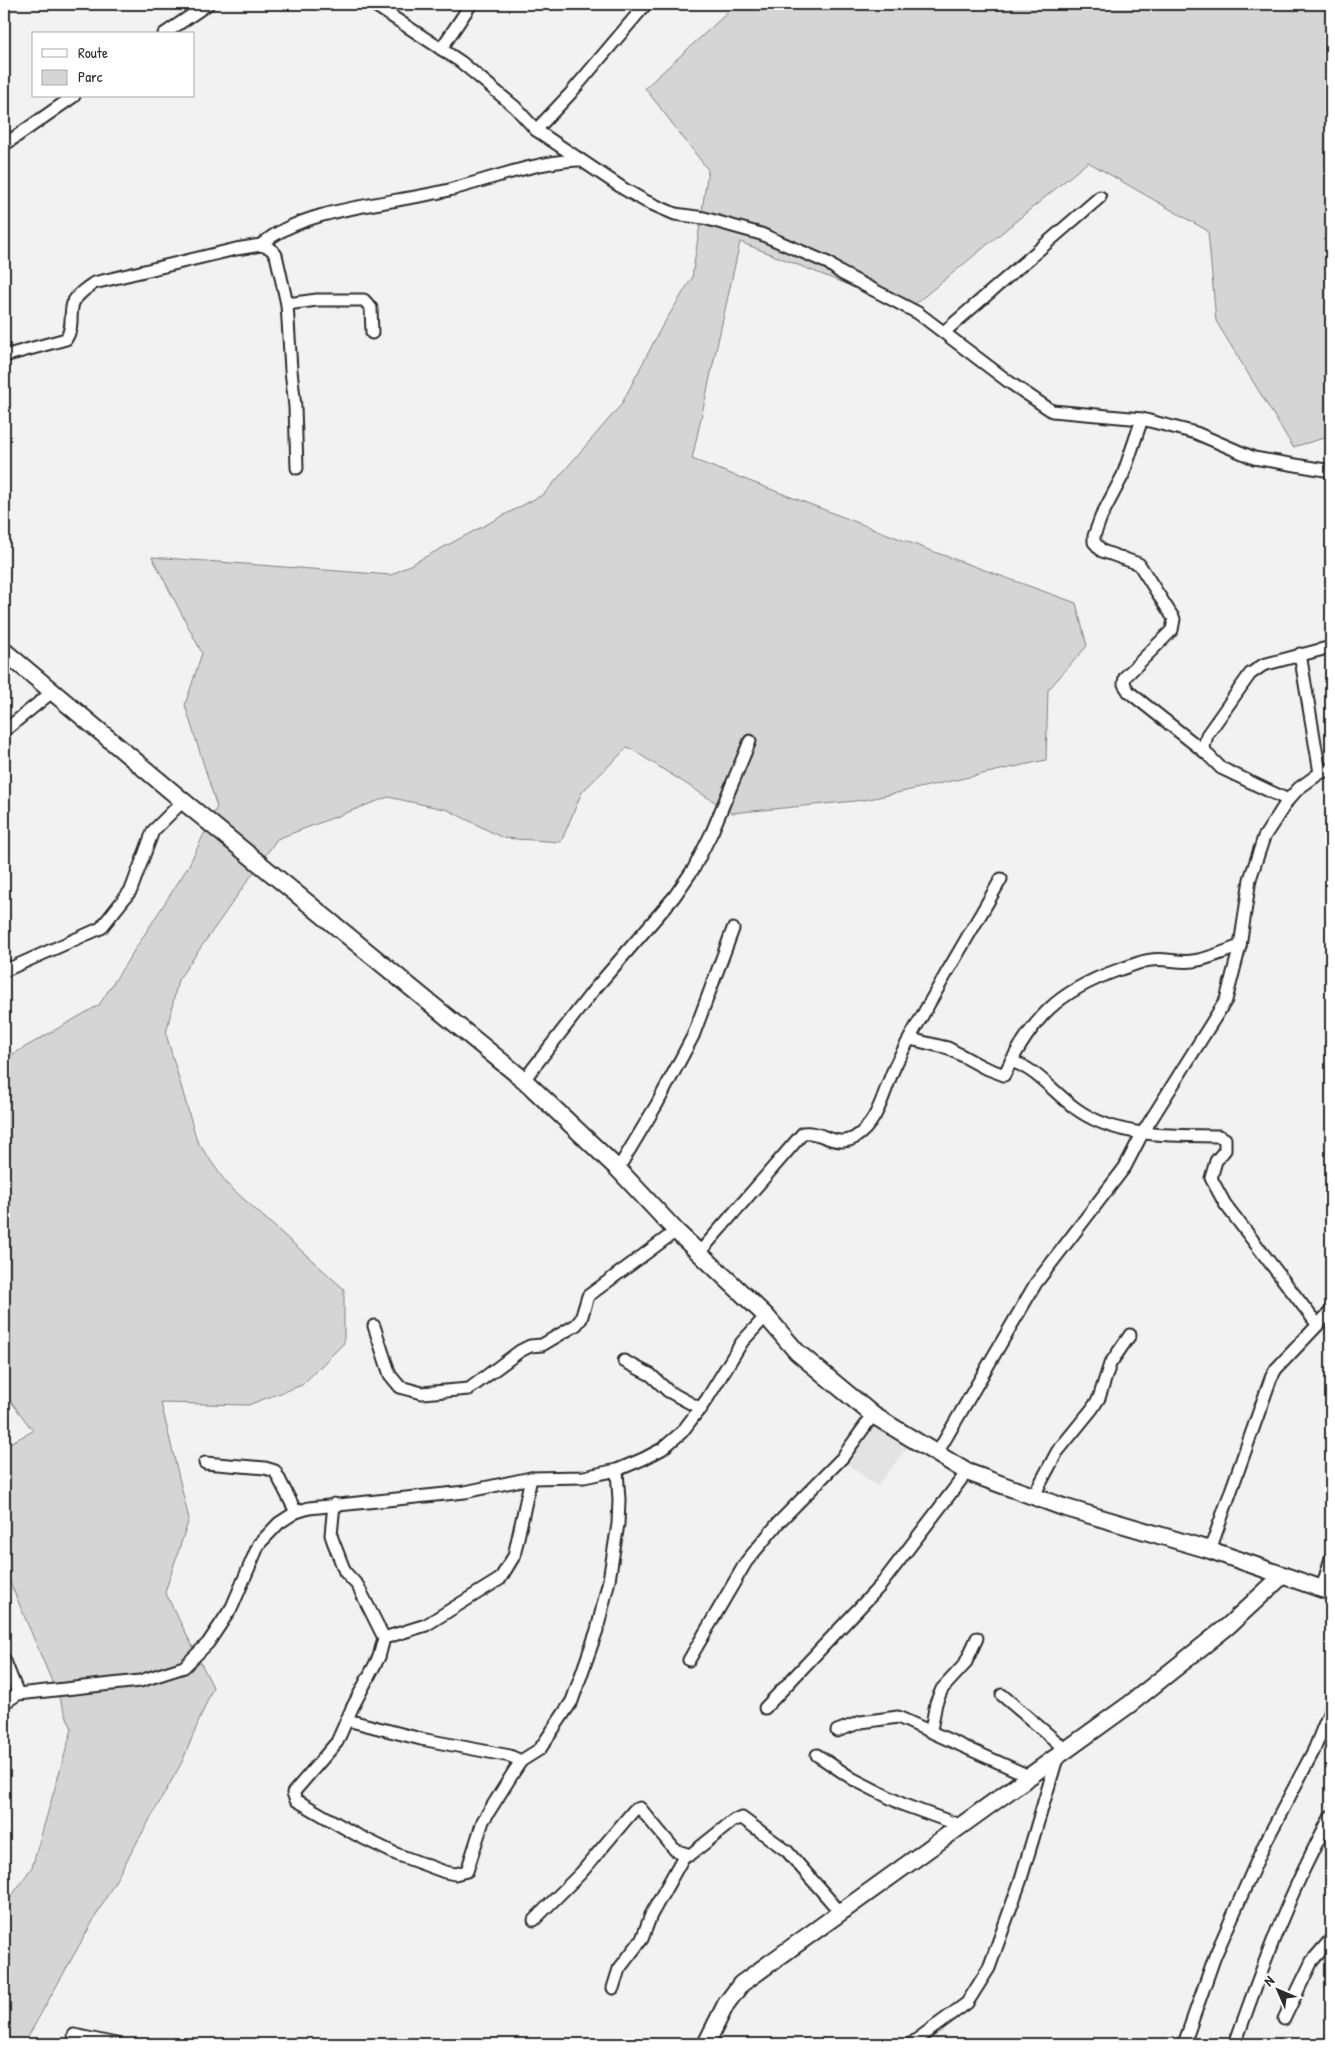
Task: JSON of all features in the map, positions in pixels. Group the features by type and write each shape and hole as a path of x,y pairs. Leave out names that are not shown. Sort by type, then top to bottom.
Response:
{"main road":[{"path":"4,651 183,801 524,1080 618,1169 676,1231 766,1316 797,1352 873,1415 936,1455 967,1472 1033,1497 1210,1550 1327,1590"},
{"path":"706,2044 726,2004 741,1984 1130,1704 1228,1626 1283,1575"}],"street":[{"path":"167,32 208,4"},
{"path":"373,4 462,62 508,102 536,130 578,160 606,175 645,201 675,214 704,218 761,234 828,263 841,273 918,313 1009,382 1052,411 1142,419 1196,433 1254,458 1331,471"},
{"path":"441,49 471,4"},
{"path":"536,130 570,94 646,4"},
{"path":"4,146 71,98"},
{"path":"4,356 66,339 71,332 74,302 82,292 94,283 262,245 272,236 289,226 357,208 447,190 542,164 578,160"},
{"path":"944,332 1100,197"},
{"path":"262,245 270,248 276,255 288,304 291,370 296,407 297,468"},
{"path":"288,304 317,300 364,300 371,308 372,333"},
{"path":"1142,419 1123,475 1101,517 1094,536 1094,542 1102,551 1139,564 1174,619 1172,630 1125,678 1125,687 1206,753 1221,768 1288,800"},
{"path":"1206,753 1204,747 1207,736 1250,674 1263,665 1331,646"},
{"path":"1300,654 1320,773"},
{"path":"4,731 52,692"},
{"path":"524,1080 593,991 674,897 694,868 750,741"},
{"path":"936,1455 1036,1283 1125,1167 1142,1134 1226,1000 1240,946 1250,879 1264,837 1288,800 1307,780 1331,769"},
{"path":"4,971 101,928 132,890 153,831 183,801"},
{"path":"699,1253 803,1132 809,1132 837,1141 846,1141 867,1126 879,1108 897,1062 1001,879"},
{"path":"618,1169 657,1104 693,1036 733,929"},
{"path":"910,1039 935,1043 983,1067 1004,1075 1018,1048 1054,1002 1097,978 1148,960 1191,961 1240,946"},
{"path":"1011,1061 1030,1069 1086,1115 1112,1126 1142,1134 1219,1136 1225,1139 1226,1150 1216,1161 1211,1178 1225,1204 1317,1324"},
{"path":"374,1326 390,1375 400,1387 422,1393 469,1389 520,1351 530,1346 542,1345 576,1325 581,1319 588,1296 676,1231"},
{"path":"1210,1550 1271,1378 1317,1324 1331,1311"},
{"path":"4,1703 18,1694 140,1681 184,1667 208,1644 232,1607 259,1544 272,1529 296,1512 334,1504 465,1492 531,1478 576,1478 617,1470 662,1449 682,1432 701,1409 742,1342 766,1316"},
{"path":"1033,1497 1057,1452 1099,1398 1110,1364 1130,1334"},
{"path":"624,1362 651,1375 668,1391 701,1409"},
{"path":"689,1660 746,1562 779,1522 842,1458 873,1415"},
{"path":"205,1463 265,1468 275,1471 296,1512"},
{"path":"334,1504 332,1541 345,1572 358,1586 384,1638 379,1657 337,1742 314,1770 295,1788 294,1797 372,1843 445,1872 455,1874 467,1871 484,1821 521,1761 540,1749 569,1708 598,1630 618,1524 617,1470"},
{"path":"765,1708 880,1586 967,1472"},
{"path":"384,1638 426,1625 500,1579 514,1556 531,1478"},
{"path":"1327,1590 1331,1558"},
{"path":"931,1730 934,1710 942,1689 964,1664 976,1638"},
{"path":"4,1659 18,1694"},
{"path":"911,2044 966,2003 989,1968 1020,1882 1061,1752 1002,1694"},
{"path":"1184,2044 1214,1956 1264,1844 1314,1750 1331,1708"},
{"path":"837,1731 855,1723 898,1717 931,1730 1029,1776"},
{"path":"347,1720 422,1739 510,1756 521,1761"},
{"path":"817,1755 853,1779 904,1806 962,1826"},
{"path":"534,1920 581,1873 636,1808 642,1810 675,1850 690,1855 734,1820 742,1818 787,1851 840,1912"},
{"path":"1235,2044 1279,1921 1310,1853 1331,1816"},
{"path":"613,1988 619,1969 642,1940 650,1915 685,1854"},
{"path":"1284,2019 1312,1961 1331,1939"},
{"path":"74,2035 116,2044"}],"shaded area":[{"path":"875,1420 911,1443 877,1486 845,1462"}],"green space":[{"path":"737,4 1331,4 1331,436 1293,447 1216,321 1208,231 1088,162 909,309 740,242 692,459 929,550 1076,603 1087,646 1048,690 1046,760 865,800 732,813 628,747 582,792 561,842 503,838 448,810 388,797 277,839 178,980 166,1034 197,1141 227,1184 344,1289 344,1343 302,1385 248,1405 161,1403 189,1519 165,1592 213,1687 182,1762 24,2044 4,2044 4,1907 32,1867 72,1729 4,1568 4,1446 33,1431 4,1392 4,1059 99,1005 188,867 217,807 185,705 202,653 152,557 391,575 544,494 621,405 661,328 692,278 708,170 645,88"}]}
